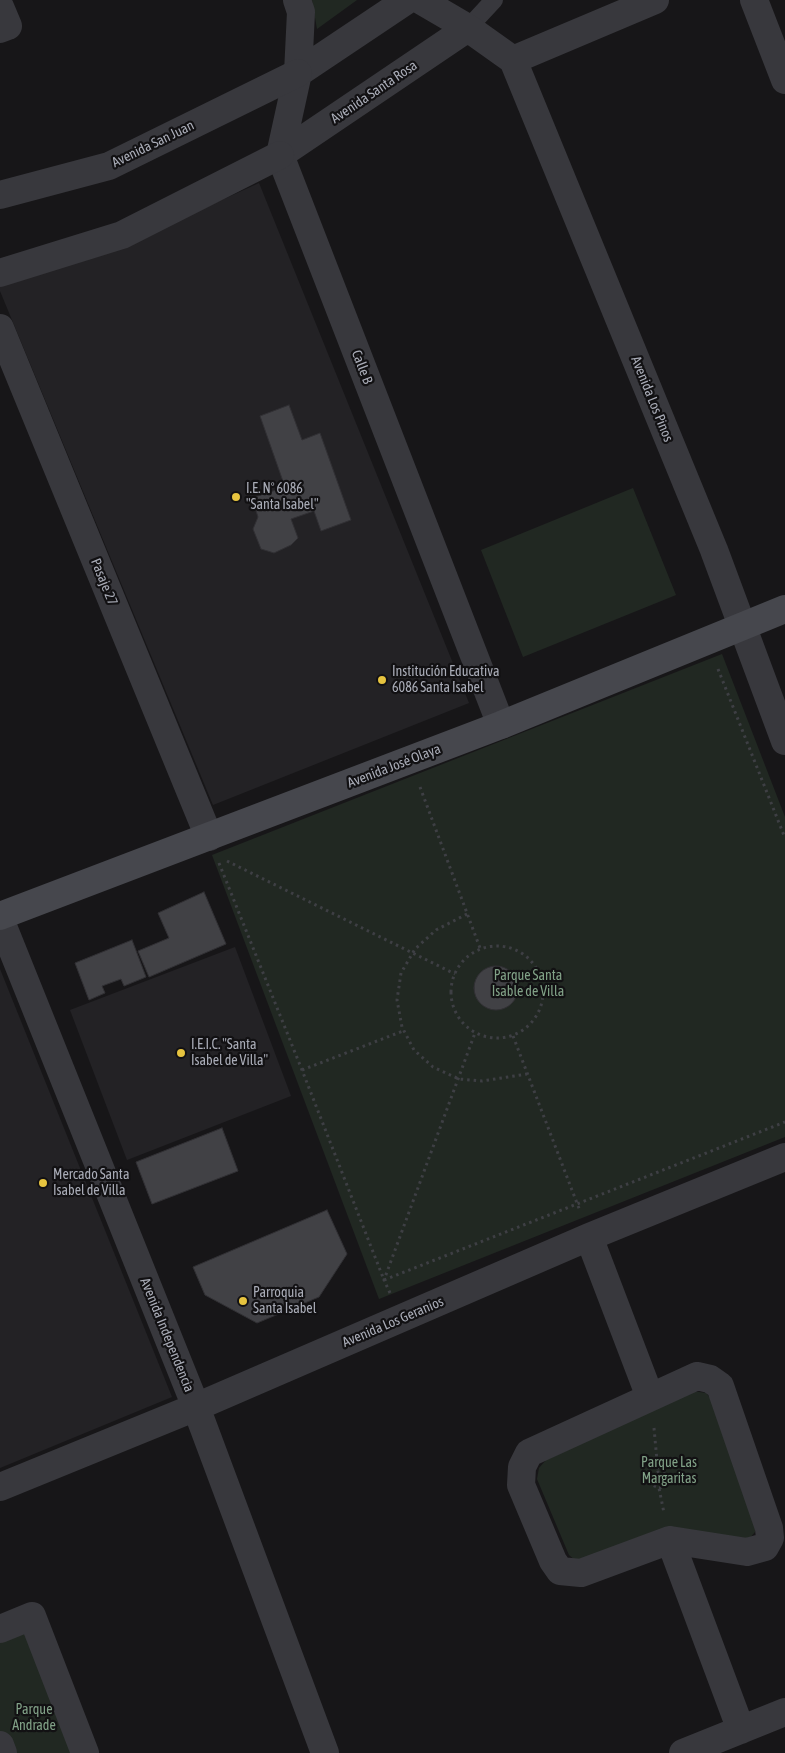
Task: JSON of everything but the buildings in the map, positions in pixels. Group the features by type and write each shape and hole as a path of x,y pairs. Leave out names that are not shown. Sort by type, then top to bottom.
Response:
{"main road":[{"name":"Avenida José Olaya","path":"0,916 501,725 785,609"}],"street":[{"path":"0,273 122,235 280,155 298,74 302,12 297,0"},
{"path":"298,74 407,0"},
{"path":"420,0 468,28 513,60 654,0"},
{"path":"754,0 785,80"},
{"path":"0,7 8,26 0,29"},
{"name":"Avenida Santa Rosa","path":"280,155 468,28"},
{"name":"Avenida Los Pinos","path":"513,60 714,550 785,741"},
{"name":"Avenida San Juan","path":"0,195 109,166 298,74"},
{"name":"Calle B","path":"280,155 501,725"},
{"name":"Pasaje 27","path":"0,328 209,837"},
{"name":"Avenida Independencia","path":"0,919 196,1407 325,1753"},
{"name":"Avenida Los Geranios","path":"0,1487 196,1407 590,1237 785,1157"},
{"path":"590,1237 650,1397"},
{"path":"697,1376 710,1379 720,1386 769,1528 770,1538 765,1547 747,1552 670,1540 581,1573 560,1571 553,1561 521,1485 522,1467 529,1453 697,1376"},
{"path":"670,1540 727,1741"},
{"path":"0,1629 32,1616 85,1753"},
{"path":"683,1753 727,1741 785,1712"},
{"path":"0,1745 3,1753"}],"lane":[{"path":"468,28 494,0"}],"path":[{"path":"714,661 785,838"},
{"path":"409,760 480,948"},
{"path":"401,1319 216,856 455,974"},
{"path":"467,914 436,930 415,948 401,973 397,1000 403,1031 414,1050 433,1067 459,1079 482,1080 527,1074"},
{"path":"499,945 515,948 528,956 538,969 543,983 543,998 539,1012 530,1024 513,1036 489,1038 476,1033 464,1024 455,1012 451,996 452,980 455,974 458,966 469,954 480,948 499,945"},
{"path":"302,1070 403,1031"},
{"path":"384,1280 476,1033"},
{"path":"513,1036 590,1237"},
{"path":"384,1280 785,1122"},
{"path":"650,1397 658,1472"},
{"path":"658,1472 664,1473 668,1480 664,1487 659,1488 652,1485 651,1479 653,1474 658,1472"}],"shaded area":[{"name":"I.E. N° 6086 \"Santa Isabel\"","path":"259,183 469,703 213,805 0,291 0,281 126,244"},
{"name":"I.E.I.C. \"Santa Isabel de Villa\"","path":"235,947 291,1096 127,1160 70,1010"},
{"name":"Mercado Santa Isabel de Villa","path":"0,969 172,1397 0,1468"}],"green space":[{"path":"312,0 357,0 317,29"},
{"path":"633,488 676,595 523,657 481,550"},
{"name":"Parque Santa Isable de Villa","path":"722,654 785,817 785,1137 379,1299 212,855"},
{"name":"Parque Las Margaritas","path":"693,1391 706,1393 714,1403 755,1521 755,1532 749,1539 576,1561 569,1555 537,1479 539,1468 546,1460"},
{"name":"Parque Andrade","path":"32,1616 85,1753 3,1753 0,1745 0,1629"}],"place":[{"name":"I.E. N° 6086 \"Santa Isabel\"","path":"236,497"},
{"name":"Institución Educativa 6086 Santa Isabel","path":"382,680"},
{"name":"I.E.I.C. \"Santa Isabel de Villa\"","path":"181,1053"},
{"name":"Mercado Santa Isabel de Villa","path":"43,1183"},
{"name":"Parroquia Santa Isabel","path":"243,1301"}]}
